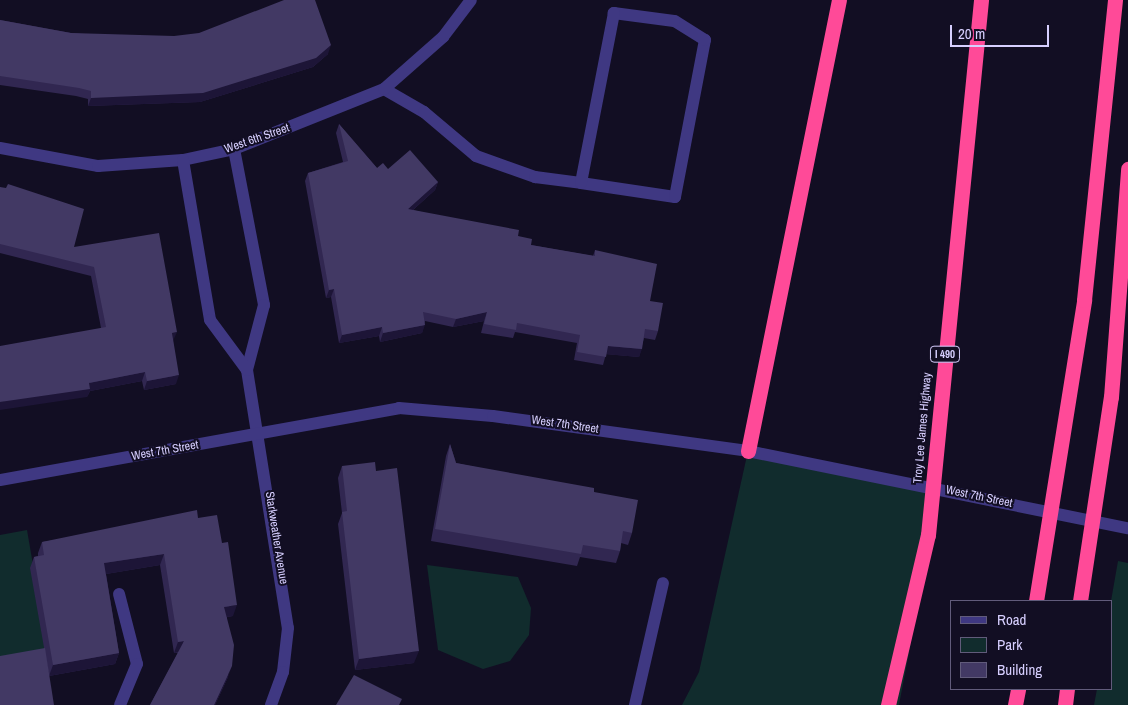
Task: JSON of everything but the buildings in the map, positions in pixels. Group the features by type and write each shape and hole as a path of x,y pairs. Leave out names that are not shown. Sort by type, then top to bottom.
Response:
{"highway":[{"path":"748,451 839,0"},
{"name":"Troy Lee James Highway","path":"888,705 928,535 981,0"},
{"path":"1036,600 1084,300 1115,0"},
{"path":"1080,600 1111,397 1128,169"},
{"path":"1015,705 1018,690"},
{"path":"1064,705 1067,690"}],"street":[{"name":"West 6th Street","path":"0,148 98,166 183,160 234,149 384,89 443,37 471,0"},
{"path":"384,89 424,112 476,156 535,176 581,183 675,197 705,40 674,21 614,13 581,183"},
{"name":"Starkweather Avenue","path":"234,149 264,305 247,370 288,628 284,672 272,705"},
{"name":"Starkweather Avenue","path":"183,160 210,320 247,370"},
{"name":"West 7th Street","path":"0,480 258,435 399,408 493,416 748,451 1128,528"},
{"path":"636,705 663,583"},
{"path":"119,594 137,664 120,705"}],"green space":[{"path":"748,451 940,490 899,705 682,705 699,672"},
{"path":"27,530 48,652 0,663 0,535"},
{"path":"1118,561 1128,563 1128,705 1094,705 1097,690 1113,690 1113,600 1111,600"},
{"path":"427,565 518,577 531,608 529,635 510,661 483,669 438,650"}]}
